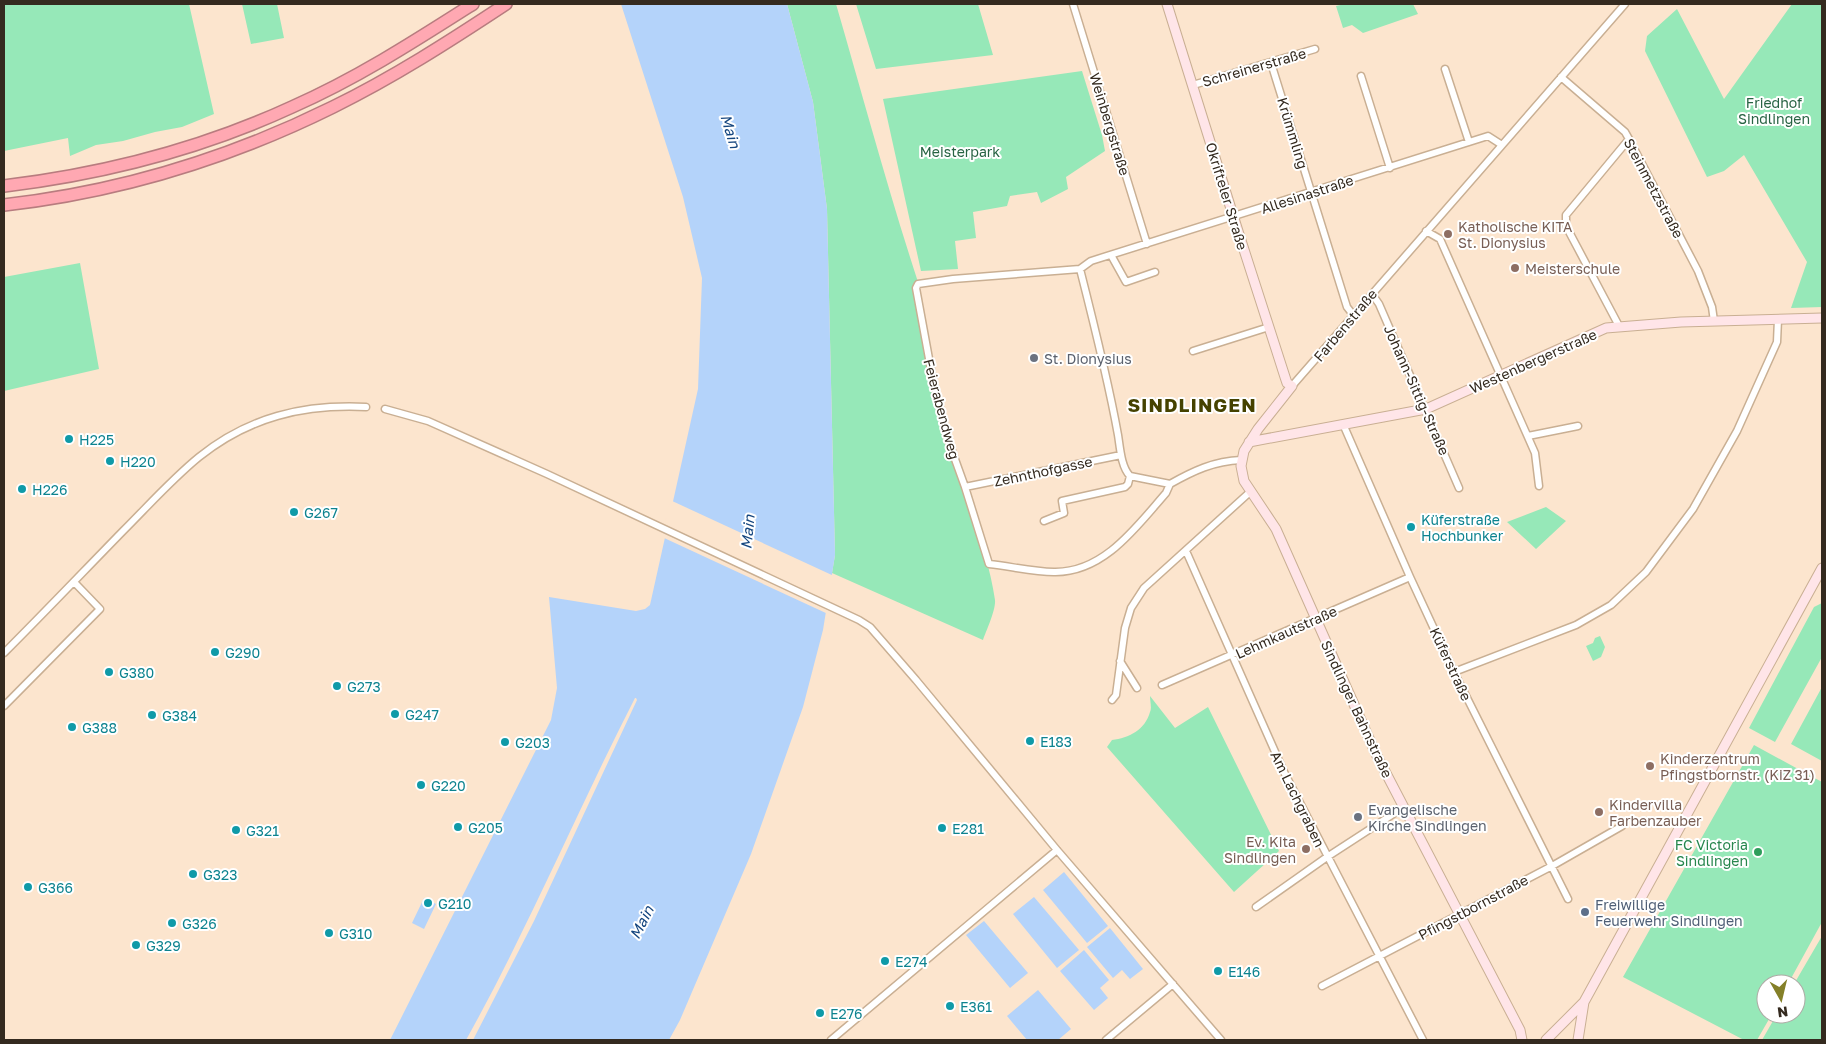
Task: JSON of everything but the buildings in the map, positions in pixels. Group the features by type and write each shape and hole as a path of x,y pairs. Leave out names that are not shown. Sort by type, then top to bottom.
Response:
{"highway":[{"path":"4,186 62,178 126,164 194,145 250,125 339,84 390,56 474,4"},
{"path":"4,205 122,184 192,165 242,148 370,88 448,42 506,4"}],"street":[{"name":"Weinbergstraße","path":"1073,4 1148,244"},
{"name":"Okrifteler Straße","path":"1167,4 1269,327 1288,382 1292,386"},
{"name":"Farbenstraße","path":"1241,460 1249,442 1292,386 1625,4"},
{"name":"Schreinerstraße","path":"1193,85 1315,49"},
{"name":"Krümmling","path":"1271,63 1347,307 1354,316"},
{"path":"1445,69 1469,142"},
{"path":"1362,76 1390,168"},
{"name":"Steinmetzstraße","path":"1561,78 1624,132 1629,139 1698,271 1712,307 1714,321"},
{"name":"Allesinastraße","path":"920,283 1080,269 1091,262 1111,255 1234,218 1488,136 1502,145"},
{"path":"1620,326 1566,226 1566,215 1629,139"},
{"path":"1426,231 1440,240 1501,375 1535,453 1539,486"},
{"path":"1111,255 1126,282 1155,272"},
{"path":"1080,269 1108,382 1121,455 1126,472 1130,476 1170,484 1202,468 1229,460 1241,460 1243,476 1250,492 1144,588 1131,608 1125,628 1116,696 1112,700"},
{"name":"Feierabendweg","path":"920,283 916,288 933,382 947,437 989,564 1054,572 1066,571 1092,563 1116,548 1166,492 1170,484"},
{"name":"Johann-Sittig-Straße","path":"1372,294 1379,304 1459,488"},
{"name":"Westenbergerstraße","path":"1249,442 1426,409 1606,328 1714,321 1822,318"},
{"path":"1454,672 1576,625 1611,604 1646,572 1692,509 1737,431 1777,342 1778,319"},
{"path":"1193,351 1269,327"},
{"path":"4,653 176,477 198,458 232,434 267,418 293,411 335,406 366,407"},
{"path":"385,410 428,421 547,474 870,627 1057,850 1220,1040"},
{"name":"Küferstraße","path":"1344,424 1410,577 1454,672 1568,899"},
{"path":"1528,436 1578,426"},
{"name":"Zehnthofgasse","path":"965,487 1121,455"},
{"path":"1044,521 1064,513 1062,501 1125,487 1130,476"},
{"name":"Sindlinger Bahnstraße","path":"1250,492 1276,529 1376,754 1522,1037 1530,1040"},
{"name":"Am Lachgraben","path":"1186,551 1284,772 1423,1040"},
{"path":"1546,1040 1584,1002 1819,582 1822,568"},
{"name":"Lehmkautstraße","path":"1162,685 1410,577"},
{"path":"4,706 100,609 74,582"},
{"path":"1120,661 1138,688"},
{"path":"1256,908 1327,857 1404,807"},
{"name":"Pfingstbornstraße","path":"1322,986 1552,866 1622,826"},
{"path":"831,1040 1057,850"},
{"path":"1106,1040 1173,984"},
{"path":"1578,1040 1584,1002"}],"green space":[{"path":"4,4 189,4 214,114 182,127 123,141 96,145 70,156 68,138 4,151"},
{"path":"242,4 277,4 284,38 251,44"},
{"path":"787,4 836,4 918,282 914,288 927,365 946,441 980,539 991,580 995,604 983,640 832,573 835,555 827,209 813,102"},
{"path":"856,4 978,4 993,55 876,69"},
{"path":"1345,4 1413,4 1418,14 1363,33 1352,25 1343,28 1336,6"},
{"name":"Friedhof Sindlingen","path":"1792,4 1822,4 1822,307 1791,308 1807,262 1744,155 1724,171 1707,177 1645,51 1647,36 1677,9 1724,99"},
{"name":"Meisterpark","path":"1082,71 1102,135 1105,151 1066,177 1068,189 1041,203 1037,192 1010,196 1007,206 973,212 976,238 955,241 958,269 921,271 883,99"},
{"path":"80,263 99,369 4,391 4,277"},
{"path":"1546,507 1566,521 1536,549 1507,522"},
{"path":"1822,603 1822,657 1775,742 1749,728 1814,607"},
{"path":"1600,636 1605,647 1601,657 1593,661 1586,646 1593,643 1595,638"},
{"path":"1822,687 1822,761 1791,744"},
{"path":"1150,696 1175,728 1208,707 1279,851 1234,892 1107,747 1112,740 1136,732 1144,724 1151,710"},
{"name":"FC Victoria Sindlingen","path":"1754,745 1822,782 1822,922 1793,974 1756,974 1756,1024 1766,1024 1757,1040 1744,1040 1623,977"},
{"path":"1822,936 1822,1040 1762,1040 1771,1024 1806,1024 1806,974 1800,974"}],"water":[{"name":"Main","path":"621,4 787,4 813,102 827,209 835,555 823,630 803,707 751,854 680,1020 669,1040 473,1040 534,921 637,700 635,698 510,956 466,1040 390,1040 551,720 557,688 549,597 636,611 645,609 650,605 698,389 702,278 683,197"},
{"path":"1064,872 1108,926 1087,943 1043,890"},
{"path":"1034,897 1079,950 1057,968 1013,914"},
{"path":"424,898 436,904 424,929 412,923"},
{"path":"984,921 1028,973 1010,988 966,935"},
{"path":"1110,928 1143,969 1130,979 1122,970 1113,978 1087,947"},
{"path":"1084,950 1109,980 1100,988 1108,998 1094,1010 1060,971"},
{"path":"1038,990 1071,1029 1058,1040 1027,1040 1007,1016"}],"pier":[{"path":"670,500 834,576 828,614 662,537"}],"place":[{"name":"Katholische KITA St. Dionysius","path":"1448,234"},
{"name":"Meisterschule","path":"1515,268"},
{"name":"St. Dionysius","path":"1034,358"},
{"name":"H225","path":"69,439"},
{"name":"H220","path":"110,461"},
{"name":"H226","path":"22,489"},
{"name":"G267","path":"294,512"},
{"name":"Küferstraße Hochbunker","path":"1411,527"},
{"name":"G290","path":"215,652"},
{"name":"G380","path":"109,672"},
{"name":"G273","path":"337,686"},
{"name":"G247","path":"395,714"},
{"name":"G384","path":"152,715"},
{"name":"G388","path":"72,727"},
{"name":"E183","path":"1030,741"},
{"name":"G203","path":"505,742"},
{"name":"Kinderzentrum Pfingstbornstr. (KiZ 31)","path":"1650,766"},
{"name":"G220","path":"421,785"},
{"name":"Kindervilla Farbenzauber","path":"1599,812"},
{"name":"Evangelische Kirche Sindlingen","path":"1358,817"},
{"name":"G205","path":"458,827"},
{"name":"E281","path":"942,828"},
{"name":"G321","path":"236,830"},
{"name":"Ev. Kita Sindlingen","path":"1306,849"},
{"name":"FC Victoria Sindlingen","path":"1758,852"},
{"name":"G323","path":"193,874"},
{"name":"G366","path":"28,887"},
{"name":"G210","path":"428,903"},
{"name":"Freiwillige Feuerwehr Sindlingen","path":"1585,912"},
{"name":"G326","path":"172,923"},
{"name":"G310","path":"329,933"},
{"name":"G329","path":"136,945"},
{"name":"E274","path":"885,961"},
{"name":"E146","path":"1218,971"},
{"name":"E361","path":"950,1006"},
{"name":"E276","path":"820,1013"}],"district":[{"name":"SINDLINGEN","path":"1192,404"}]}
